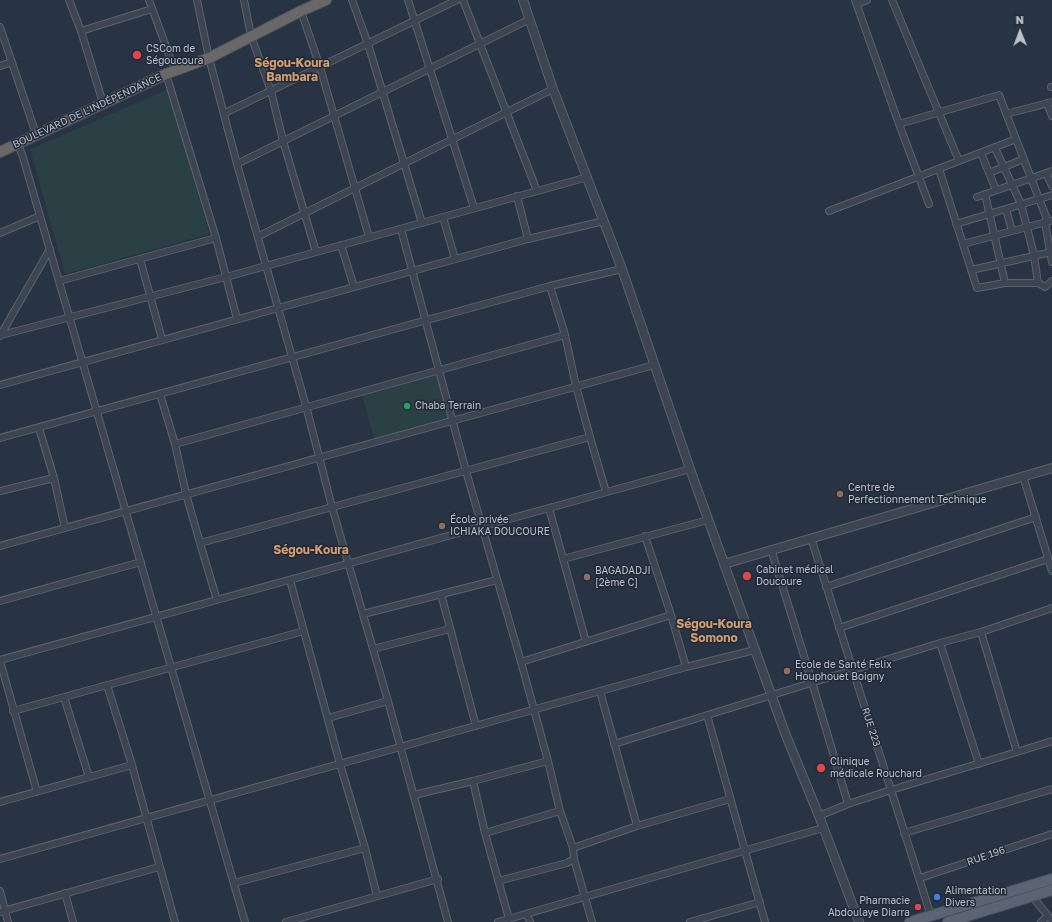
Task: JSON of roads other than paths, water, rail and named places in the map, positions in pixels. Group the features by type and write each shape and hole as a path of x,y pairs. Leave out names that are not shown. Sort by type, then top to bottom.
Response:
{"highway":[{"name":"BOULEVARD DE L'INDÉPENDANCE","path":"0,152 103,103 170,73 209,58 320,1"}],"main road":[{"path":"910,922 1052,879"},
{"path":"948,922 1052,890"}],"street":[{"path":"69,0 81,31 103,103"},
{"path":"149,0 216,238 237,319"},
{"path":"197,0 209,58 225,113 237,164 306,406 318,458 374,649 400,747 438,879 448,922"},
{"path":"244,0 251,36 271,91 283,140 316,252"},
{"path":"352,0 368,44 422,223"},
{"path":"408,0 474,208"},
{"path":"225,113 457,0"},
{"path":"463,0 537,191"},
{"path":"523,0 553,88 622,269 690,469 785,733 819,816 859,922"},
{"path":"867,0 856,2 929,204"},
{"path":"892,0 959,161"},
{"path":"81,31 152,9"},
{"path":"301,11 320,67 369,237"},
{"path":"237,164 530,19"},
{"path":"0,27 36,134"},
{"path":"0,66 12,62"},
{"path":"258,236 553,88"},
{"path":"899,124 999,95 1048,222 1052,262"},
{"path":"1006,114 1049,103 1052,116"},
{"path":"829,211 1016,139"},
{"path":"17,143 22,154 70,317 245,922"},
{"path":"995,148 1021,204 1034,256 1038,282"},
{"path":"980,153 996,190"},
{"path":"989,173 1024,159"},
{"path":"939,169 977,288 1005,283 1038,282 1045,287 1052,281"},
{"path":"977,197 1049,172 1052,186"},
{"path":"0,336 267,266 588,177"},
{"path":"985,194 1005,283"},
{"path":"956,224 1052,195"},
{"path":"517,196 528,239"},
{"path":"1006,209 1012,231"},
{"path":"0,233 40,216"},
{"path":"443,217 455,259"},
{"path":"0,385 82,361 528,239 604,221"},
{"path":"963,244 1048,222"},
{"path":"401,228 466,471 521,662 560,811 573,848 574,859 592,922"},
{"path":"59,281 216,238"},
{"path":"342,245 354,287"},
{"path":"0,336 50,249"},
{"path":"971,270 1051,252"},
{"path":"140,259 162,340"},
{"path":"0,438 550,286 622,269"},
{"path":"550,286 606,492"},
{"path":"175,444 438,369 564,335"},
{"path":"0,546 654,365"},
{"path":"160,394 175,444 186,494 217,600"},
{"path":"39,428 54,478 65,528"},
{"path":"200,543 590,437"},
{"path":"724,564 1052,468"},
{"path":"37,792 0,660 690,469"},
{"path":"1023,476 1052,571"},
{"path":"0,491 54,478"},
{"path":"549,508 586,642"},
{"path":"826,587 1036,517"},
{"path":"563,558 708,520"},
{"path":"645,536 671,615 686,667"},
{"name":"RUE 223","path":"811,538 931,916"},
{"path":"771,549 848,804"},
{"path":"839,628 1048,559"},
{"path":"0,601 140,562"},
{"path":"290,580 377,896"},
{"path":"364,614 498,580"},
{"path":"441,594 476,726"},
{"path":"614,744 812,682 981,632 1052,608"},
{"path":"521,662 671,615"},
{"path":"374,649 450,629"},
{"path":"13,710 304,631"},
{"path":"981,632 1017,752"},
{"path":"940,643 979,764"},
{"path":"0,859 533,709 686,667 755,650"},
{"path":"107,685 132,765 145,818 175,922"},
{"path":"600,691 638,826"},
{"path":"64,697 89,777"},
{"path":"328,718 388,701"},
{"path":"706,715 765,922"},
{"path":"819,816 848,804 891,790 1052,741"},
{"path":"414,795 548,761"},
{"path":"0,802 132,765"},
{"path":"473,781 485,833 509,919"},
{"path":"904,833 1052,788"},
{"path":"573,848 638,826 730,799"},
{"path":"485,833 560,811"},
{"path":"498,922 823,828"},
{"name":"RUE 196","path":"920,878 1052,834"},
{"path":"234,884 365,848"},
{"path":"498,881 567,863 574,859"},
{"path":"3,911 159,867"},
{"path":"286,922 438,879"},
{"path":"0,891 3,911 8,922"},
{"path":"65,893 73,922"},
{"path":"1032,896 1050,919 1041,922"},
{"path":"690,922 760,902"},
{"path":"527,914 530,922"}],"place":[{"name":"CSCom de Ségoucoura","path":"137,55"},
{"name":"Chaba Terrain","path":"407,406"},
{"name":"Centre de Perfectionnement Technique","path":"840,494"},
{"name":"École privée ICHIAKA DOUCOURE","path":"442,526"},
{"name":"Cabinet médical Doucoure","path":"747,576"},
{"name":"BAGADADJI [2ème C]","path":"587,577"},
{"name":"Ecole de Santé Felix Houphouet Boigny","path":"787,671"},
{"name":"Clinique médicale Rouchard","path":"821,768"},
{"name":"Alimentation Divers","path":"937,897"},
{"name":"Pharmacie Abdoulaye Diarra","path":"918,907"}],"district":[{"name":"Ségou-Koura Bambara","path":"292,70"},
{"name":"Ségou-Koura","path":"311,550"},
{"name":"Ségou-Koura Somono","path":"714,631"}]}
